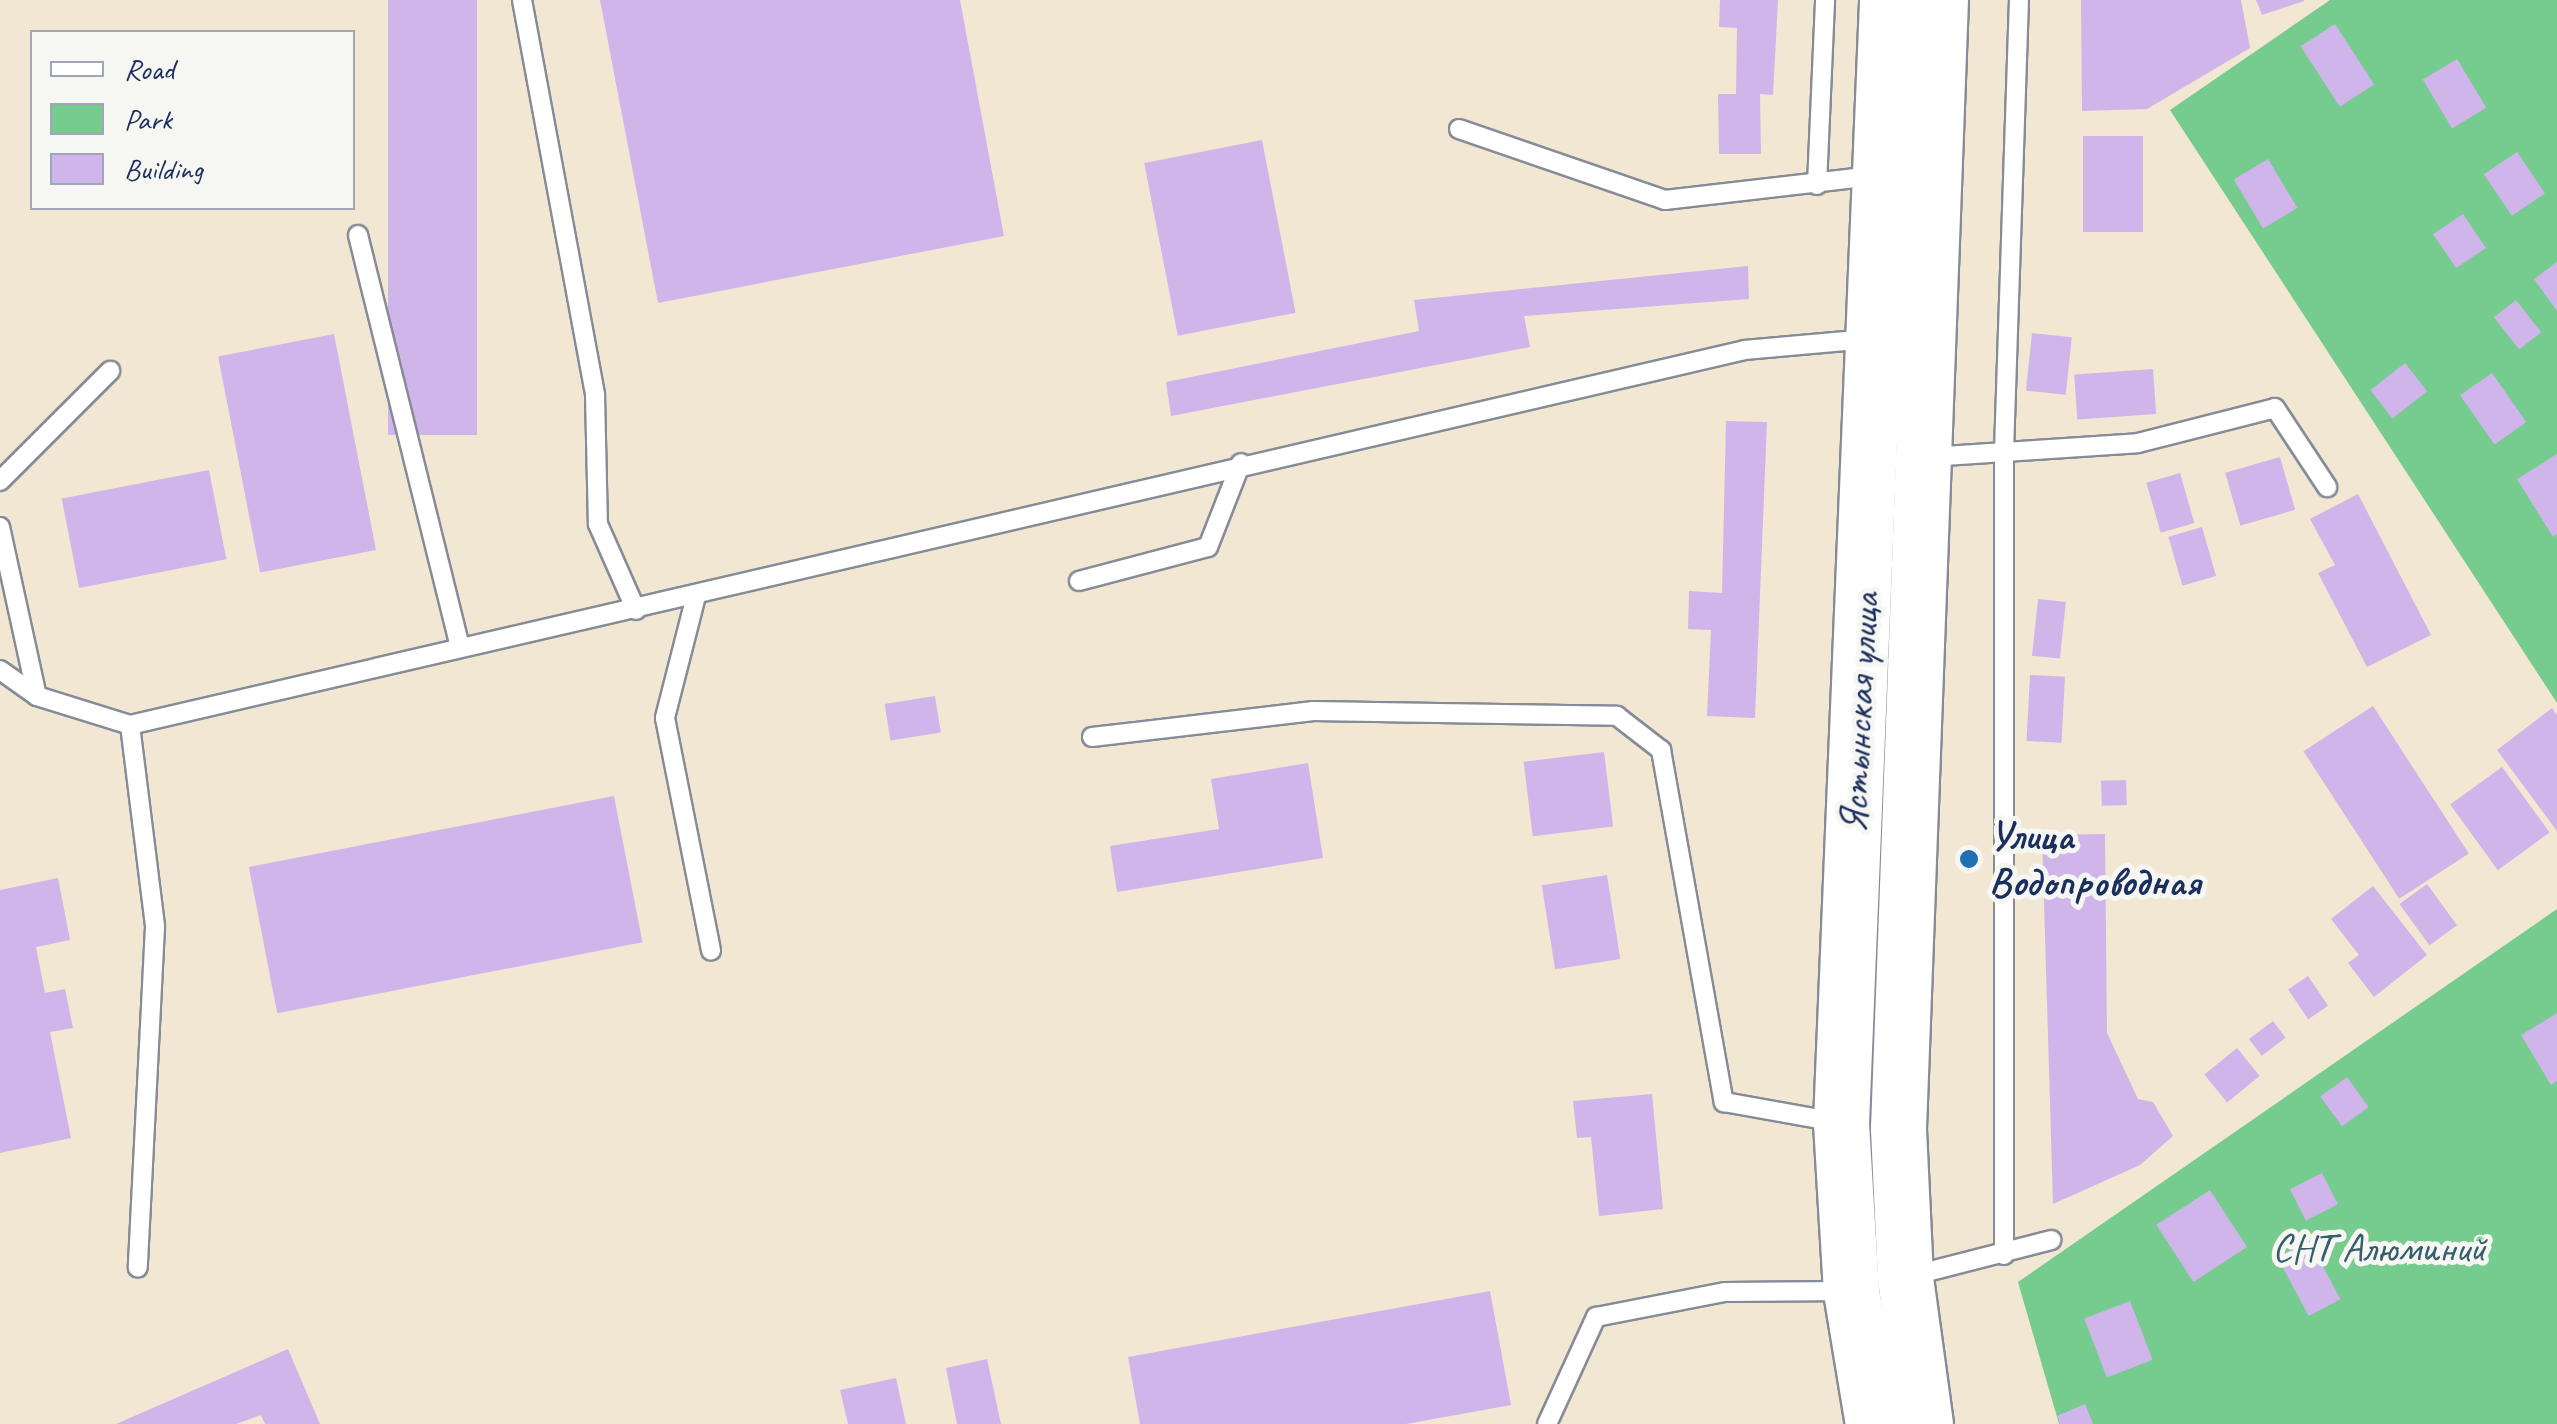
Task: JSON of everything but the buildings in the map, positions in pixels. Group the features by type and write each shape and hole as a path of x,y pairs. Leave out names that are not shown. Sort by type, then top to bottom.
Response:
{"main road":[{"name":"Ястынская улица","path":"1873,1424 1851,1291 1841,1123 1883,175 1887,0"},
{"name":"Ястынская улица","path":"1925,1424 1904,1278 1898,1128 1940,0"}],"lane":[{"path":"522,0 595,395 598,524 636,610"},
{"path":"1817,185 1825,0"},
{"path":"2004,1255 2004,451 2020,0"},
{"path":"1460,129 1665,200 1883,175"},
{"path":"358,236 459,644"},
{"path":"0,670 37,696 130,724 459,644 636,610 1241,464 1745,350 1876,338"},
{"path":"0,481 110,371"},
{"path":"1921,458 2138,443 2275,408 2327,487"},
{"path":"1079,581 1208,547 1241,464"},
{"path":"0,527 37,696"},
{"path":"696,596 665,718 711,951"},
{"path":"1092,737 1313,711 1617,716 1661,750 1724,1102 1841,1123"},
{"path":"130,724 155,927 138,1268"},
{"path":"1904,1278 2050,1240"},
{"path":"1547,1424 1596,1317 1725,1292 1851,1291"}],"green space":[{"path":"2330,0 2557,0 2557,703 2170,110"},
{"name":"СНТ Алюминий","path":"2557,909 2557,1424 2059,1424 2018,1282"}],"place":[{"name":"Улица Водопроводная","path":"1969,859"}]}
